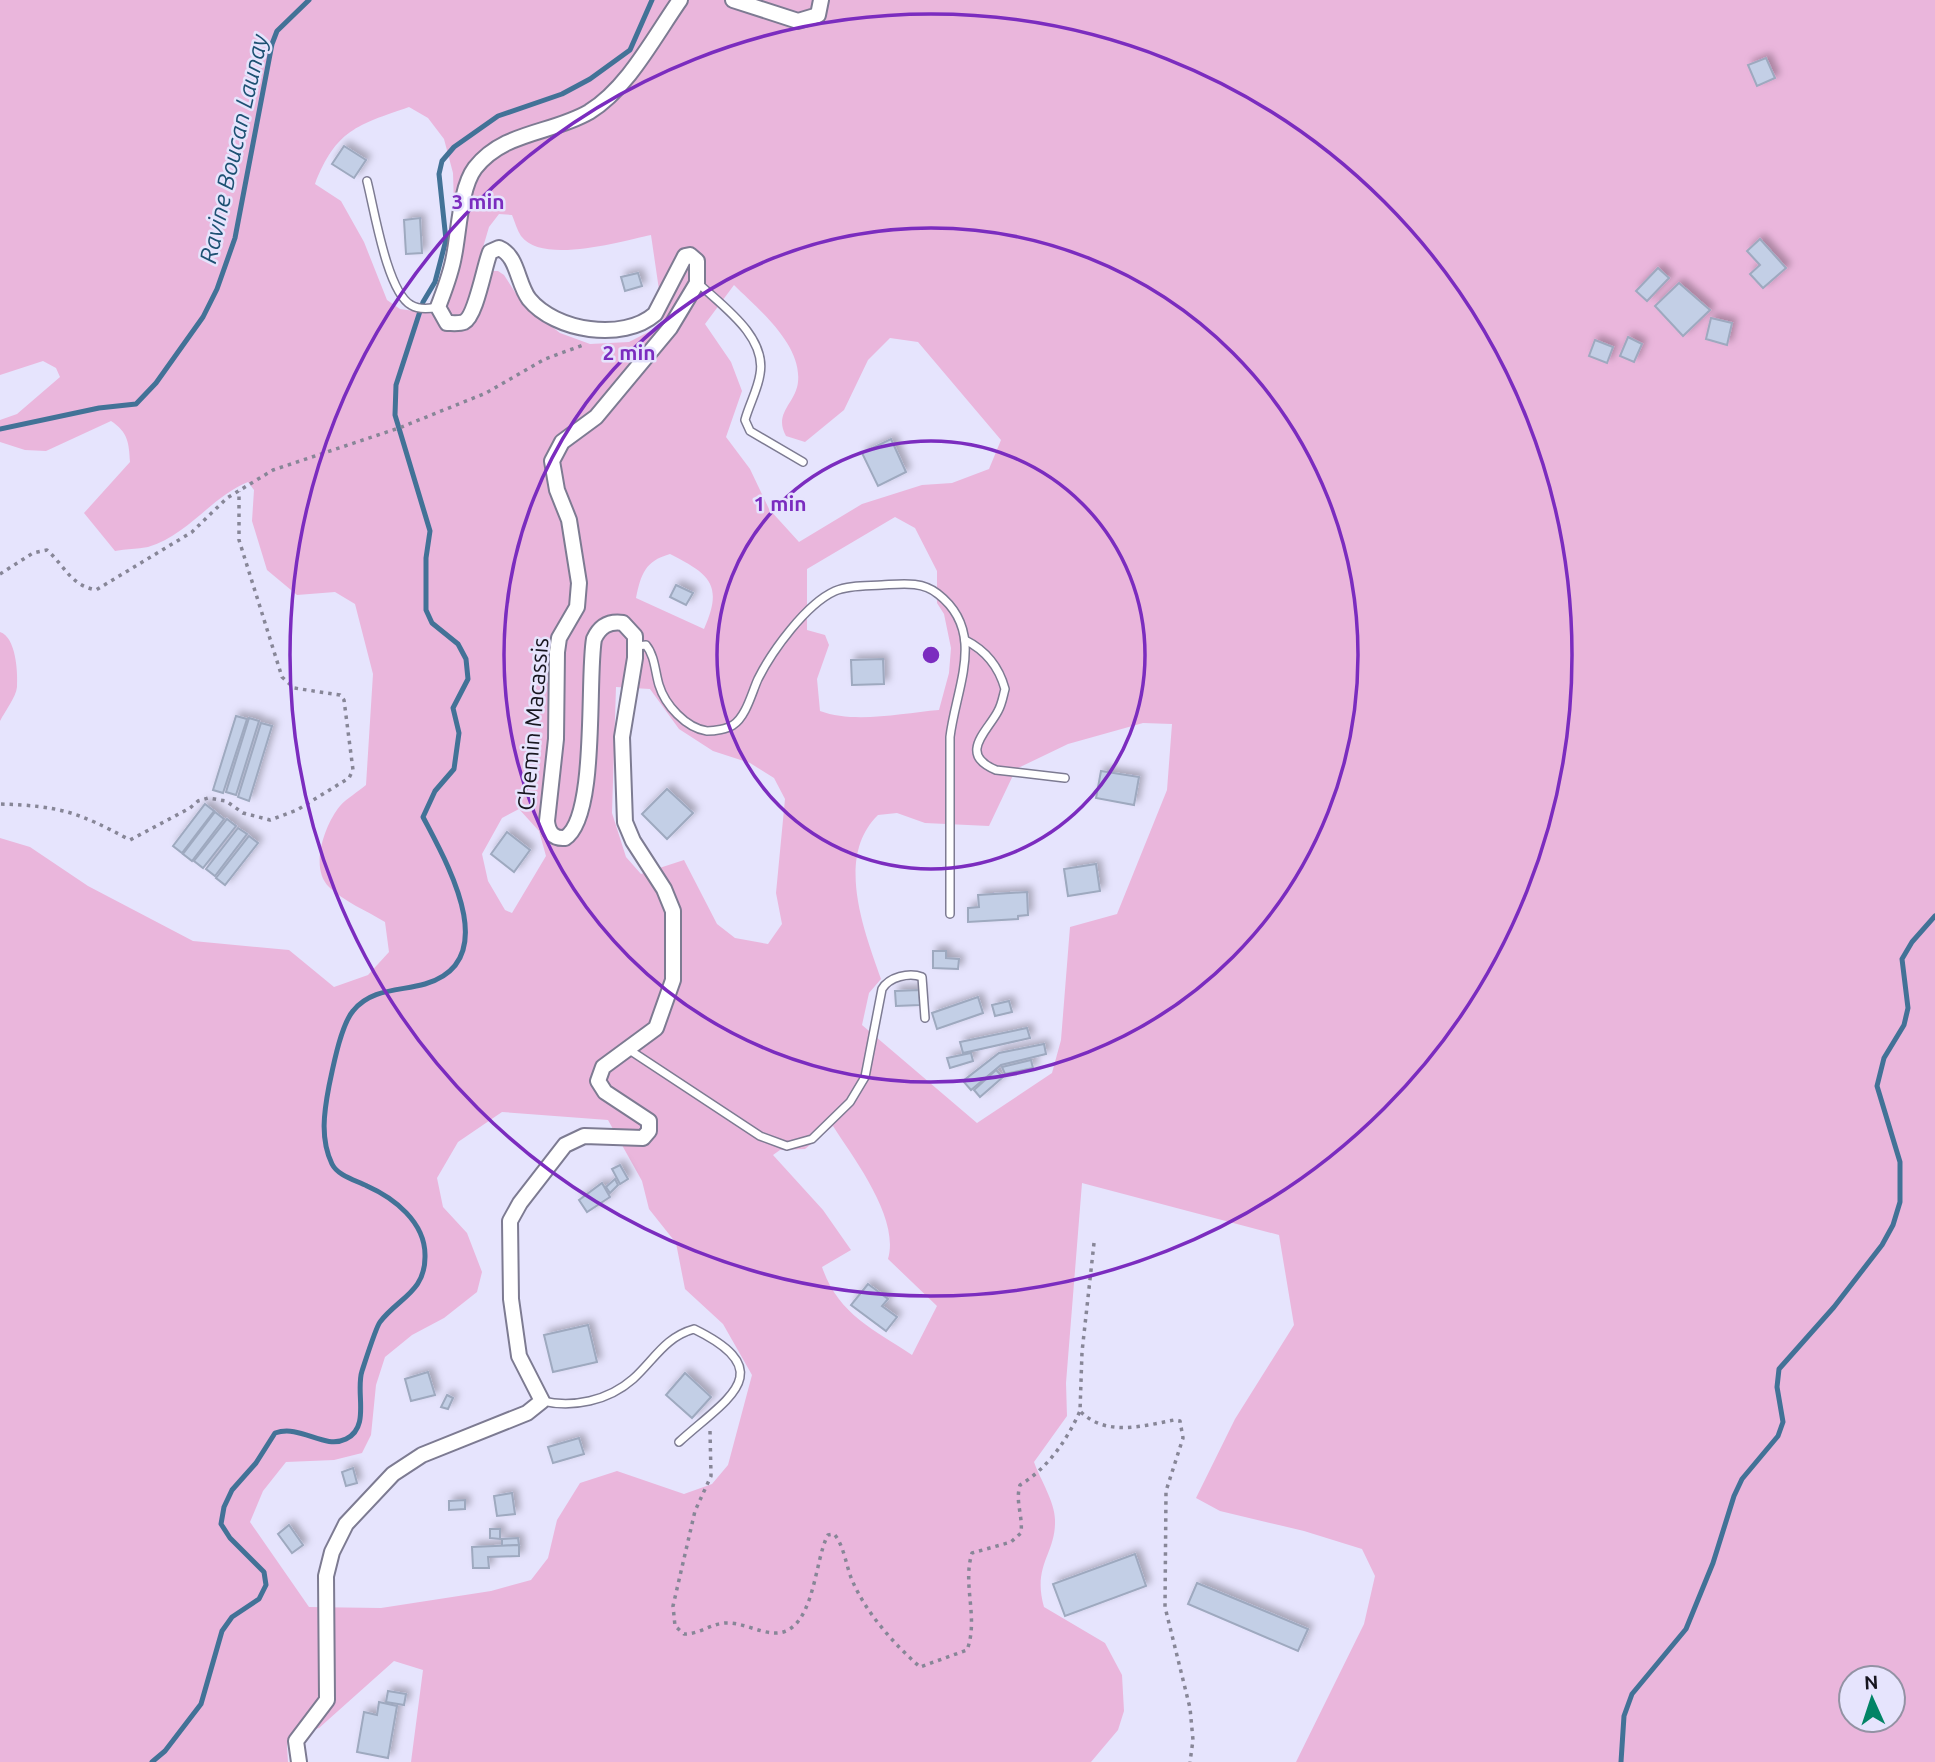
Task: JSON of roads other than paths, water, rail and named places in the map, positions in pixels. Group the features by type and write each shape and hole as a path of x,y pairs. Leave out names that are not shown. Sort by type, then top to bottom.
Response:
{"street":[{"path":"680,0 614,91 588,112 523,134 490,152 473,171 461,209 454,257 432,308 447,323 463,323 469,317 482,271 491,252 499,248 513,261 521,285 543,312 563,323 607,329 634,325 655,314 685,256 690,255 697,261 697,283"},
{"path":"733,0 798,21 818,15 821,0"},
{"name":"Chemin Macassis","path":"636,646 631,629 623,623 607,624 594,639 588,763 575,827 565,838 555,837 548,829 547,821 556,739 557,652 559,638 577,607 579,583 569,520 557,490 552,461 562,443 596,417 670,328 697,283"},
{"path":"299,1762 296,1741 327,1700 326,1576 332,1552 346,1524 393,1474 422,1455 527,1413 542,1401 519,1356 511,1299 510,1221 520,1203 565,1145 584,1136 643,1138 649,1131 649,1121 605,1092 598,1081 603,1067 656,1028 673,980 673,911 664,889 633,841 625,822 622,737 636,646"}],"lane":[{"path":"367,181 390,270 401,296 415,307 432,308"},
{"path":"697,283 741,323 754,342 761,373 746,420 750,431 803,462"},
{"path":"636,646 646,645 651,650 660,689 673,710 690,725 707,731 733,725 781,642 818,602 835,591 854,586 913,584 932,589 959,615 965,640 966,666 954,709 950,737 950,914"},
{"path":"965,640 976,645 992,662 1005,689 998,711 980,734 977,744 980,756 988,766 996,770 1065,778"},
{"path":"628,1049 760,1136 787,1146 812,1139 850,1102 865,1077 881,989 886,982 910,975 922,977 925,1018"},
{"path":"542,1401 561,1405 595,1400 615,1392 634,1378 677,1334 694,1329 720,1346 740,1364 743,1373 740,1386 679,1442"}],"waterway":[{"name":"Ravine Boucan Launay","path":"0,429 99,408 136,404 156,383 203,317 217,289 235,238 272,44 277,31 309,0"},
{"path":"152,1762 165,1751 201,1704 222,1631 232,1617 259,1599 266,1585 264,1572 230,1538 221,1524 224,1507 232,1490 256,1463 275,1433 294,1432 338,1442 354,1433 360,1418 360,1379 376,1330 387,1314 416,1286 424,1268 424,1243 414,1222 387,1197 338,1172 328,1155 324,1125 335,1058 341,1036 353,1011 377,994 425,984 449,972 461,955 465,933 463,909 455,884 423,817 435,791 454,769 459,733 453,708 468,679 466,659 458,644 432,623 426,610 426,558 430,531 395,415 396,385 423,302 435,282 446,240 439,174 442,161 454,147 498,116 562,94 590,79 630,50 652,0"},
{"path":"1621,1762 1624,1716 1632,1694 1686,1629 1713,1563 1742,1479 1778,1436 1783,1422 1777,1387 1779,1369 1834,1307 1882,1245 1893,1225 1900,1202 1900,1162 1877,1086 1884,1058 1904,1025 1908,1008 1902,959 1912,942 1935,916"}]}
